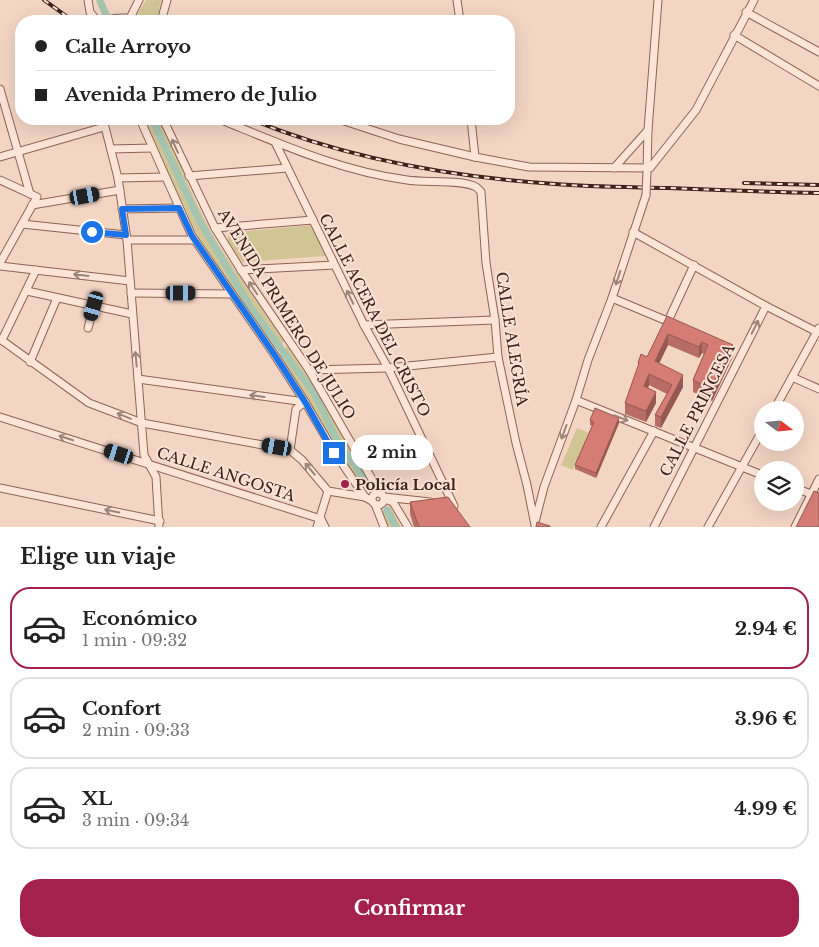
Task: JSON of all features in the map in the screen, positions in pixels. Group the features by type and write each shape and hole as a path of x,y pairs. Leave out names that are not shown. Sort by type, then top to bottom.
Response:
{"street":[{"path":"88,0 92,15"},
{"path":"132,15 140,0"},
{"path":"163,15 166,0"},
{"path":"457,0 459,15"},
{"path":"536,526 544,487 576,400 588,360 612,298 646,195 648,130 658,0"},
{"path":"356,125 399,139 475,157 529,167 647,169 650,168 696,110 754,0"},
{"path":"746,12 819,52"},
{"path":"734,35 819,86"},
{"path":"0,89 30,194"},
{"name":"AVENIDA PRIMERO DE JULIO","path":"142,125 195,240 274,354 305,402 334,453 371,501 384,527"},
{"name":"AVENIDA PRIMERO DE JULIO","path":"166,125 214,228 309,370 383,496 393,502 408,527"},
{"path":"234,125 275,142"},
{"path":"472,125 475,157"},
{"path":"0,157 104,127 118,178 127,238 144,455 156,477 160,524 0,488"},
{"path":"614,168 648,130"},
{"name":"CALLE ACERA DEL CRISTO","path":"275,142 458,512"},
{"name":"CALLE ALEGRÍA","path":"275,142 301,153 371,174 409,181 465,184 476,187 481,192 486,263 495,320 498,357 536,526"},
{"path":"111,149 152,148"},
{"path":"189,176 287,168"},
{"path":"118,178 165,177"},
{"path":"1,181 37,197 0,264 130,281"},
{"path":"32,206 120,190"},
{"path":"122,209 179,208"},
{"path":"214,228 313,220"},
{"path":"22,224 127,238 195,240"},
{"path":"633,232 766,306 818,330 779,401"},
{"path":"241,270 334,264"},
{"path":"668,321 694,265"},
{"path":"36,270 1,340 89,403 142,424 290,450 302,460 328,491 381,504 383,496 453,504"},
{"path":"27,291 132,314"},
{"path":"131,293 232,294"},
{"path":"30,362 56,298"},
{"path":"612,298 676,325"},
{"path":"88,328 94,306"},
{"name":"CALLE PRINCESA","path":"654,527 766,306"},
{"path":"364,325 495,320"},
{"path":"733,350 741,354"},
{"path":"309,370 388,368 498,357"},
{"path":"792,377 819,389"},
{"path":"138,380 305,402"},
{"path":"576,400 754,472"},
{"path":"290,450 296,409 305,402"},
{"name":"CALLE ANGOSTA","path":"0,417 320,519"},
{"path":"601,527 654,431"},
{"path":"708,527 754,445"},
{"path":"795,527 815,496 819,479"},
{"path":"527,485 531,488 541,489 544,487"},
{"path":"317,527 328,491"},
{"path":"320,519 324,527"}],"shaded area":[{"path":"146,0 162,0 159,8 160,15 138,14"},
{"path":"147,125 163,125 188,184 211,232 244,282 288,338 272,352 195,231"},
{"path":"313,225 324,248 325,256 242,262 228,241 228,233"},
{"path":"289,345 354,449 378,480 364,491 338,453 305,394 278,355"},
{"path":"577,428 589,433 573,470 561,465"},
{"path":"390,506 401,527 389,527 381,512"}],"building":[{"path":"667,316 733,345 712,390 693,380 708,345 702,342 699,347 668,334 655,361 683,375 661,417 655,415 672,385 649,374 644,386 656,392 646,411 625,403 641,354 647,357"},
{"path":"595,408 619,418 596,473 575,465 594,422 590,420"},
{"path":"814,491 819,493 819,527 796,527"},
{"path":"448,497 470,527 419,527 410,502"},
{"path":"537,522 550,526 550,527 536,527"}],"waterway":[{"path":"100,1 106,15"},
{"path":"155,125 199,220 251,308 314,393 338,442 369,485"},
{"path":"387,510 396,527"}],"railway":[{"path":"44,0 65,15"},
{"path":"266,125 324,145 362,155 400,164 477,177 583,186 819,193"},
{"path":"744,183 819,185"}],"place":[{"name":"Policía Local","path":"345,484"}],"route":[{"path":"92,232 126,235 122,209 179,208 192,236 274,354 305,402 334,453"}]}
